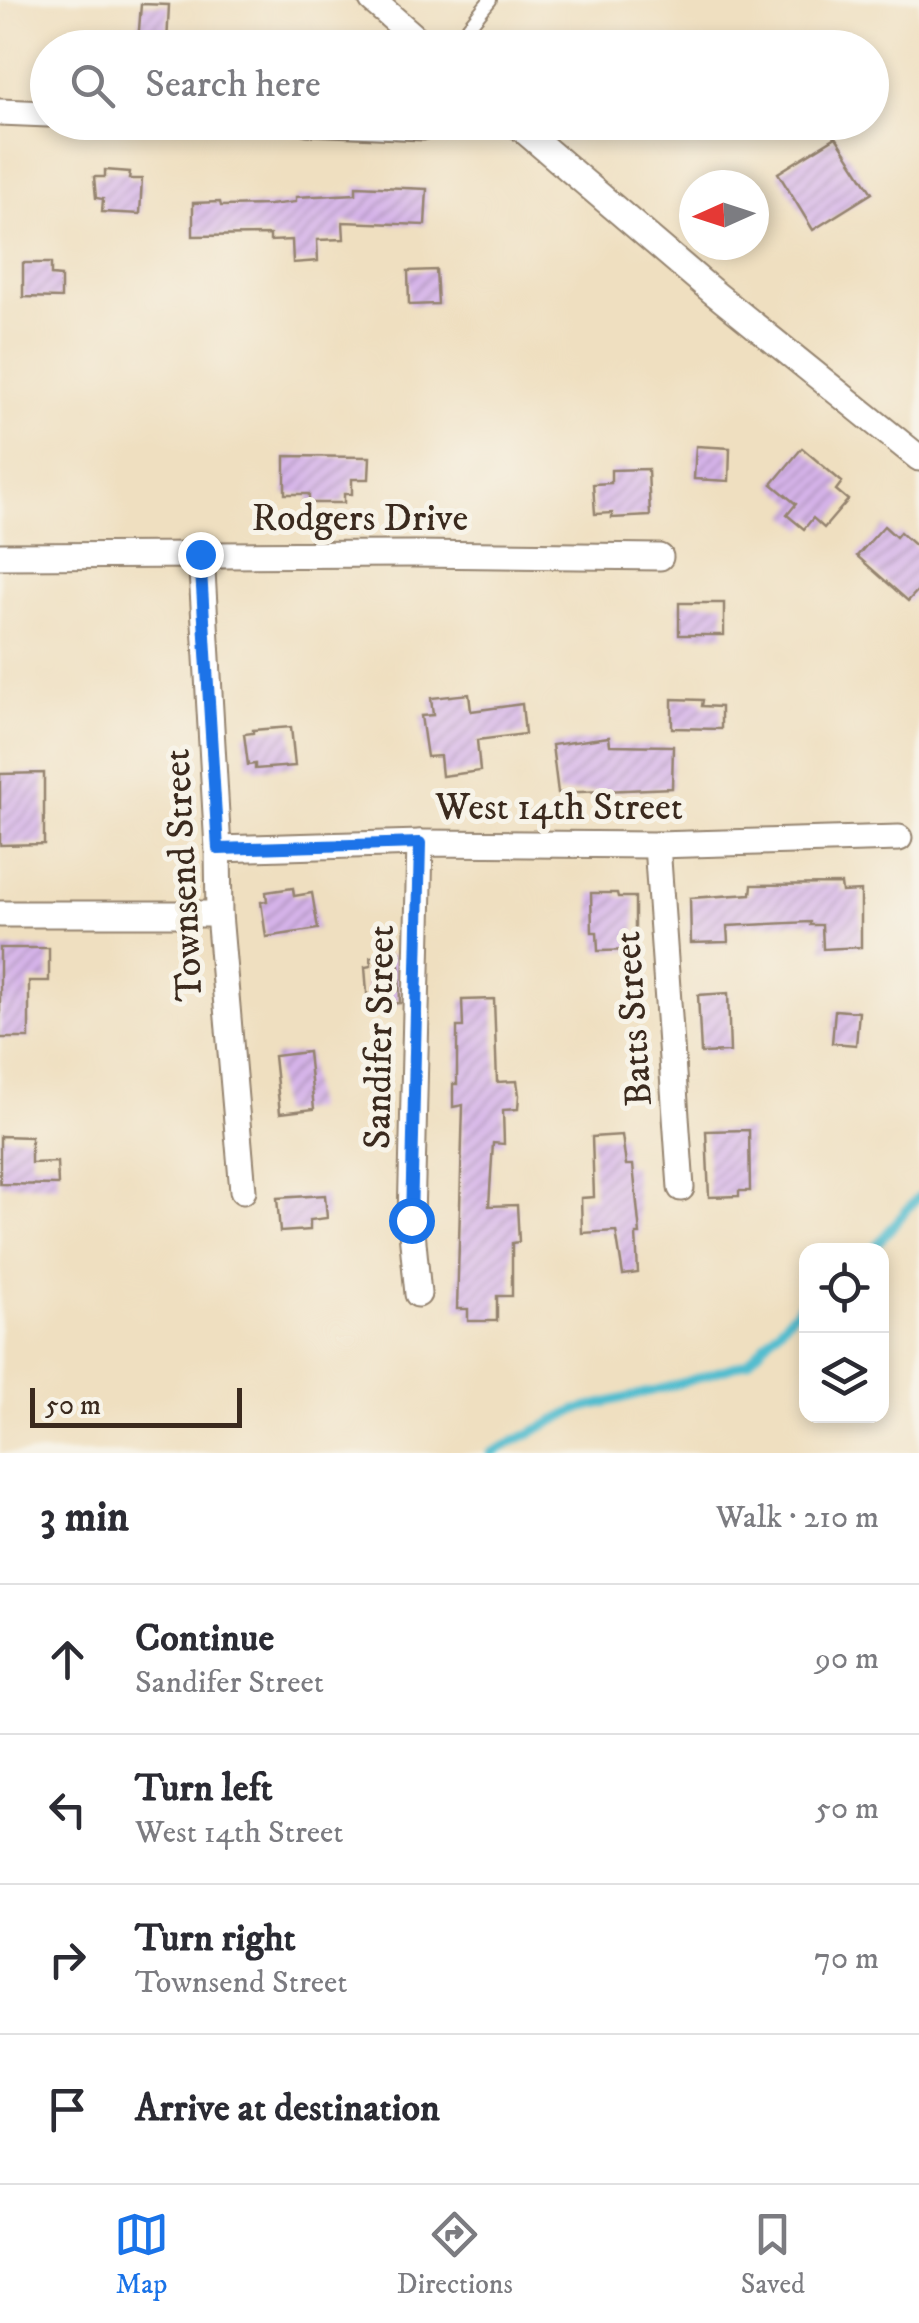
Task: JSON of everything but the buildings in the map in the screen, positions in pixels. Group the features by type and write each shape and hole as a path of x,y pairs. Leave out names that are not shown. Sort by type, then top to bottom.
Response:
{"street":[{"path":"372,0 406,30"},
{"path":"0,112 30,113"},
{"path":"535,140 919,458"},
{"name":"Townsend Street","path":"200,554 218,849 218,914 243,1191"},
{"name":"Rodgers Drive","path":"0,556 660,558"},
{"name":"West 14th Street","path":"218,849 420,843 657,845 899,838"},
{"name":"Sandifer Street","path":"418,1294 411,1220 420,843"},
{"name":"Batts Street","path":"657,845 681,1188"},
{"path":"0,914 218,914"}],"lane":[{"path":"466,30 490,0"}],"waterway":[{"path":"878,1243 919,1196"},
{"path":"491,1453 576,1410 748,1362 799,1307"}],"route":[{"path":"200,554 218,849 420,843 411,1220"}]}
